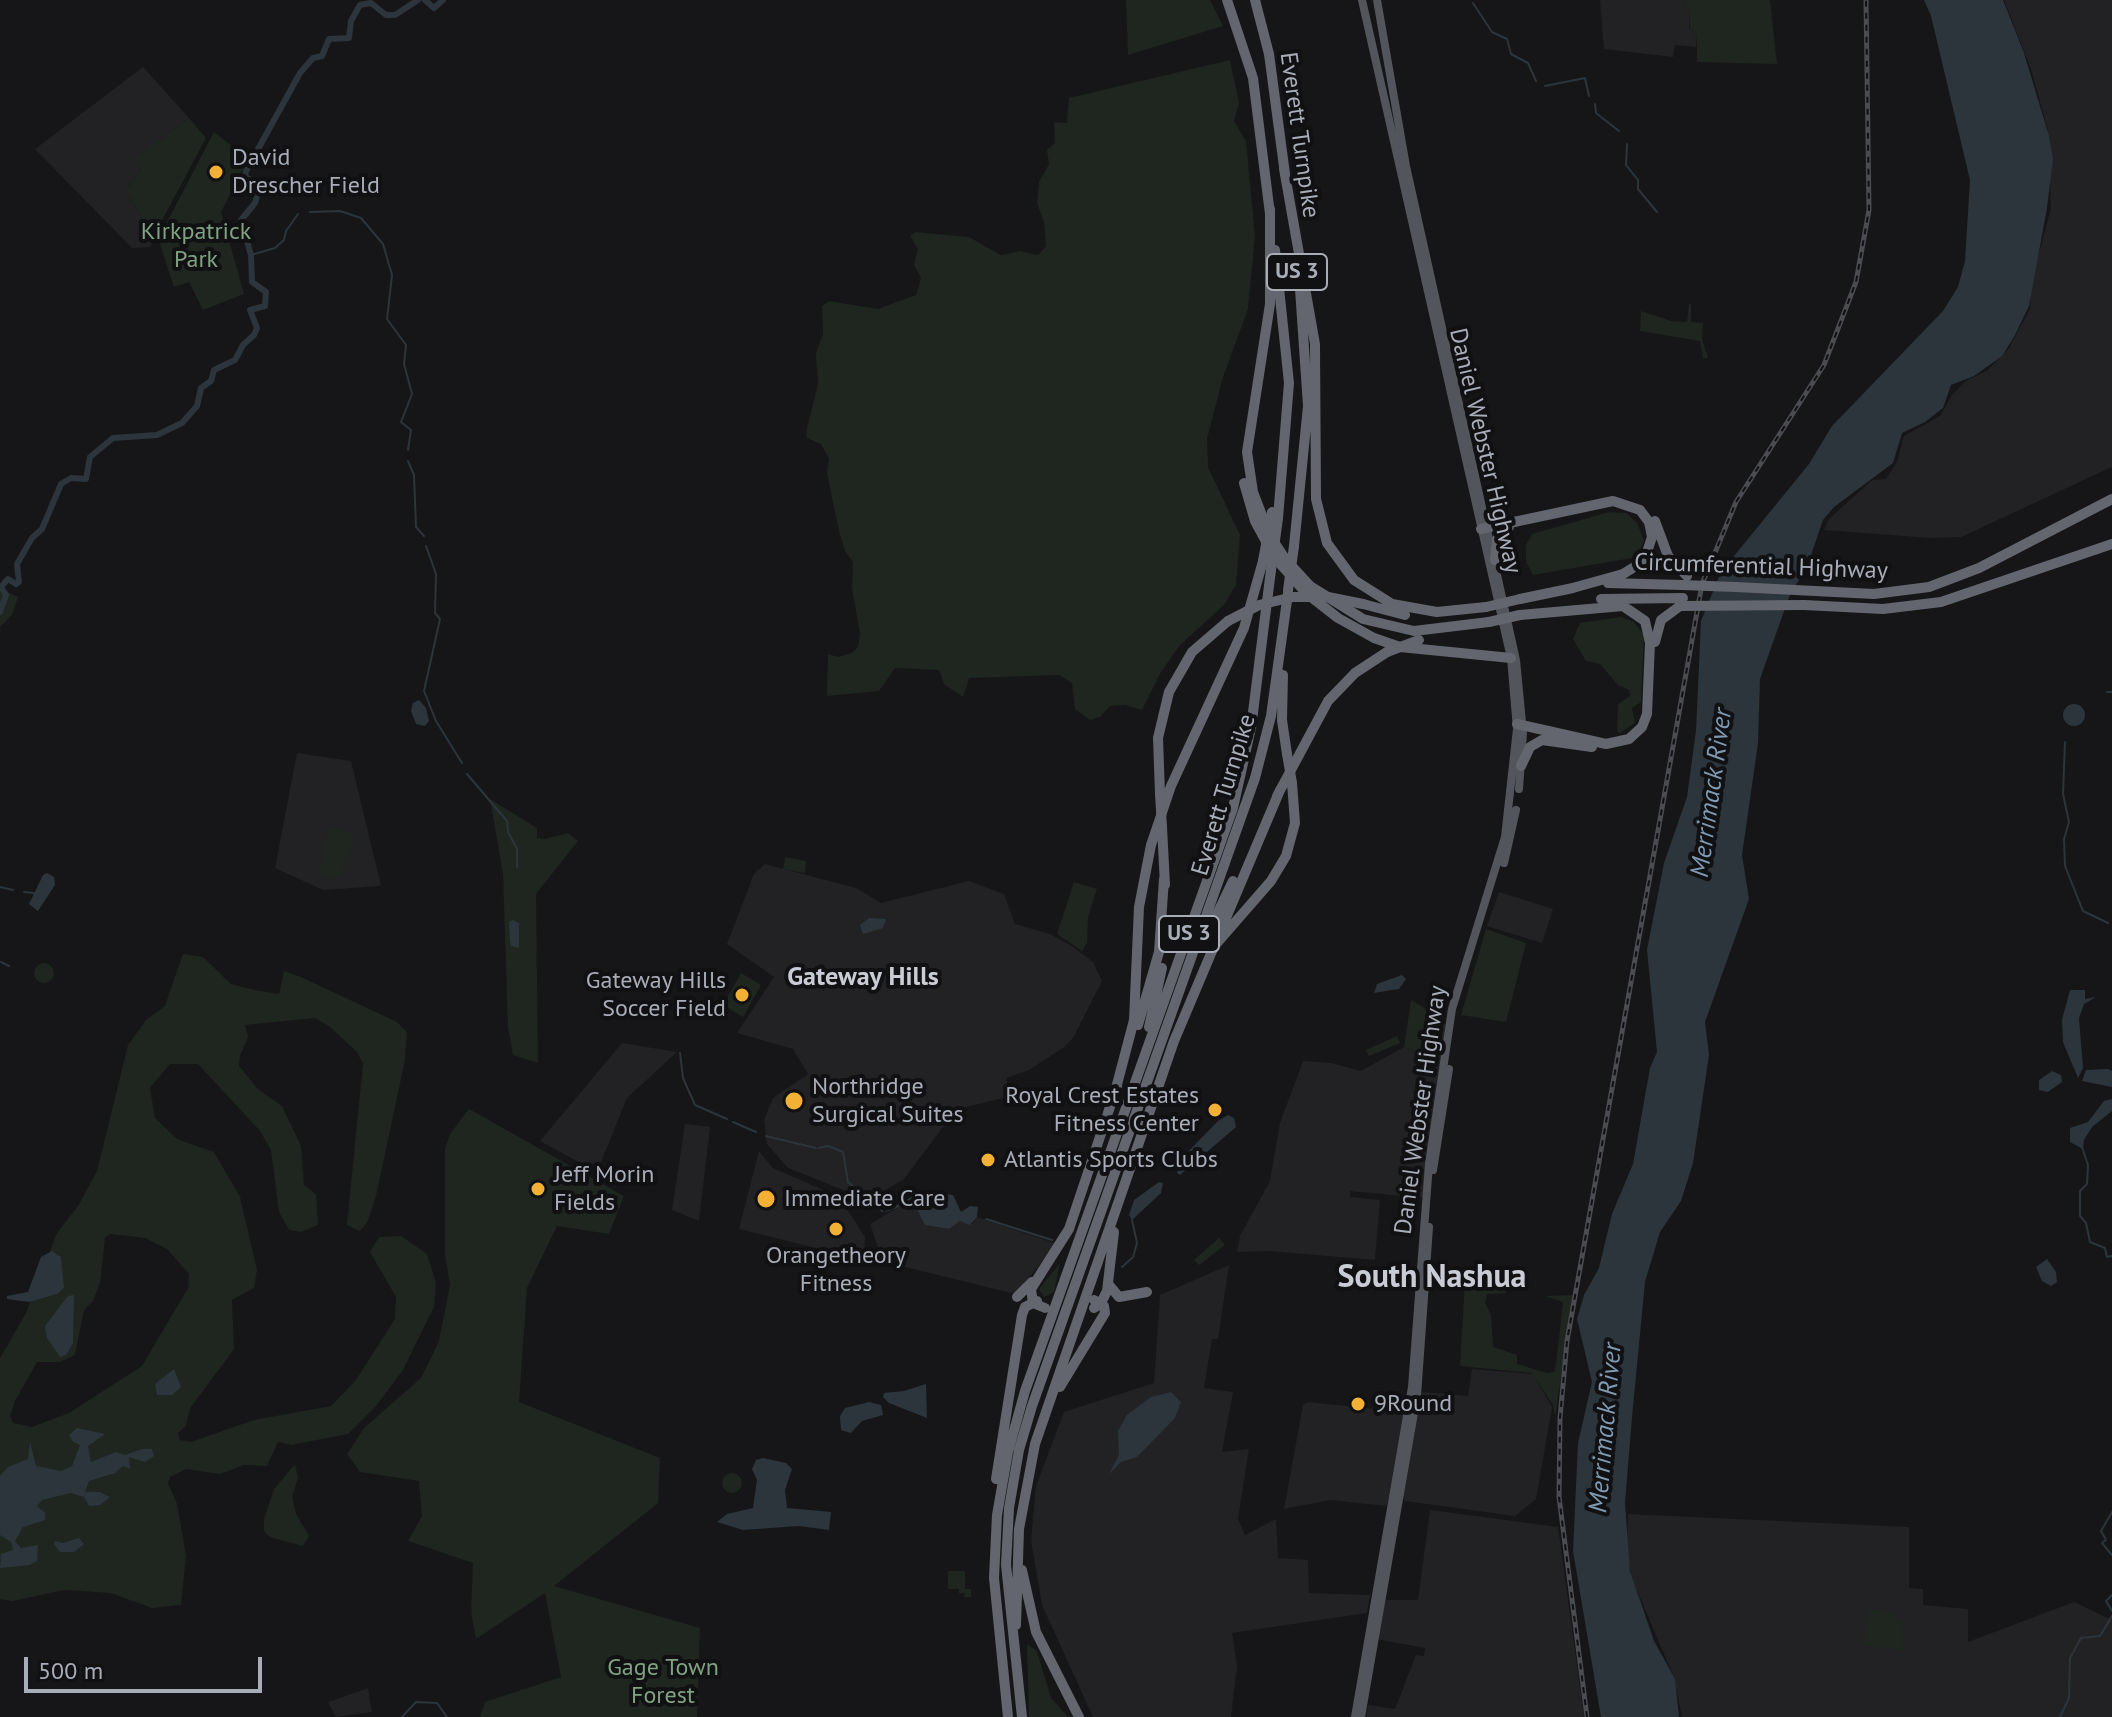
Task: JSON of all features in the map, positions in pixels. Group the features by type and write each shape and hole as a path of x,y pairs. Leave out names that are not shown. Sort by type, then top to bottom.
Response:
{"highway":[{"name":"Everett Turnpike","path":"1068,1289 1117,1134 1237,797 1251,728 1271,570 1275,515 1287,434 1288,354 1253,78 1227,0"},
{"name":"Everett Turnpike","path":"1008,1716 994,1596 996,1526 1005,1463 1022,1402 1057,1319 1168,1024 1257,773 1273,705 1294,546 1308,388 1305,330 1269,54 1255,0"},
{"path":"1284,169 1314,338 1318,384 1316,499 1327,543 1354,580 1392,604 1437,612 1486,607"},
{"path":"1270,209 1270,298 1248,429 1250,475 1265,526 1289,565 1328,600 1380,625 1425,631 1489,622"},
{"path":"1259,367 1244,428 1244,482 1261,535 1288,575 1335,616 1381,641 1416,650 1511,658"},
{"path":"1484,526 1610,495 1626,496 1648,509 1668,556 1685,580"},
{"name":"Circumferential Highway","path":"1486,607 1569,589 1614,583 1685,580 1736,587 1885,594 1940,584 1979,568 2112,499"},
{"path":"1484,526 1618,501 1640,510 1650,526 1651,549 1637,568 1569,589"},
{"path":"1115,1092 1134,1020 1138,913 1151,845 1171,786 1244,628 1275,515"},
{"path":"1495,560 1500,533 1542,517"},
{"name":"Circumferential Highway","path":"1489,622 1613,598 1883,609 1941,602 2112,544"},
{"path":"1200,977 1225,932 1284,862 1295,823 1281,703 1288,590"},
{"path":"1117,1134 1159,986 1165,932 1158,738 1166,698 1192,652 1228,621 1259,605 1293,597 1328,597 1425,617 1486,607"},
{"path":"1521,766 1530,747 1544,740 1602,748 1628,745 1649,724 1653,709 1656,631 1664,617 1682,602"},
{"path":"1520,615 1623,606 1645,621 1650,643 1647,714 1642,727 1629,739 1606,744 1521,726"},
{"path":"1168,1024 1214,918 1328,701 1352,675 1387,652 1419,640 1489,622"},
{"path":"1521,726 1602,748"},
{"path":"1017,1671 1016,1576 1023,1500 1035,1444 1200,977 1280,790"},
{"path":"994,1596 991,1531 994,1488 1022,1315 1039,1303 1031,1289 1069,1229 1155,971 1162,929 1164,879"},
{"path":"1146,1123 1112,1238 1109,1277 1112,1292 1119,1297 1147,1292"},
{"path":"1017,1297 1045,1269"},
{"path":"1035,1444 1065,1376 1105,1313 1096,1304 1109,1277"},
{"name":"Everett Turnpike","path":"1022,1717 1007,1582 1009,1508 1025,1428 1057,1319"},
{"path":"1023,1500 1021,1560 1028,1606 1042,1646 1079,1717"}],"main road":[{"name":"Daniel Webster Highway","path":"1361,1717 1417,1396 1431,1189 1456,1012 1507,853 1521,766 1517,666 1495,560 1484,526 1362,0"},
{"name":"Daniel Webster Highway","path":"1355,1717 1412,1387 1429,1164 1452,1009 1505,837 1521,726 1511,658 1484,526 1398,130 1377,0"}],"shaded area":[{"path":"1600,0 1684,0 1690,14 1689,28 1697,35 1696,47 1675,45 1673,57 1604,49"},
{"path":"2004,0 2112,0 2112,467 1961,537 1931,538 1824,530 1829,519 1872,480 1886,479 1897,462 1904,436 1940,416 1952,395 1966,381 1988,370 2009,348 2030,309 2031,283 2051,208 2048,131 2031,69"},
{"path":"143,67 189,118 137,158 141,170 126,191 153,237 151,247 132,248 35,149"},
{"path":"297,753 351,761 381,886 323,890 275,868"},
{"path":"765,864 856,888 881,903 969,881 1004,894 1015,924 1050,934 1072,946 1093,962 1102,981 1073,1038 1063,1048 1029,1070 1006,1078 1009,1090 1003,1098 966,1107 952,1115 904,1179 861,1205 846,1191 788,1168 767,1144 764,1120 773,1098 808,1074 793,1049 737,1033 774,977 727,944 754,874"},
{"path":"1499,892 1553,909 1542,943 1487,926"},
{"path":"622,1043 677,1052 627,1098 597,1172 540,1141"},
{"path":"1404,1047 1442,1060 1423,1198 1350,1191 1350,1197 1380,1200 1375,1260 1269,1251 1237,1252 1240,1236 1270,1181 1280,1123 1303,1061 1331,1063 1361,1071"},
{"path":"685,1124 710,1127 699,1221 672,1210"},
{"path":"759,1151 773,1168 830,1193 843,1203 865,1237 864,1255 856,1258 739,1229"},
{"path":"907,1202 916,1203 925,1225 949,1229 960,1221 972,1224 977,1217 1057,1244 1015,1294 889,1263 880,1253 870,1224"},
{"path":"1229,1265 1218,1339 1212,1339 1204,1388 1233,1392 1222,1452 1249,1449 1238,1519 1245,1535 1276,1519 1278,1558 1308,1560 1309,1593 1370,1595 1367,1613 1232,1633 1237,1666 1231,1717 1093,1717 1042,1605 1031,1541 1036,1486 1064,1412 1154,1383 1160,1295"},
{"path":"1472,1369 1533,1374 1552,1407 1536,1499 1515,1516 1405,1501 1403,1498 1422,1392 1468,1396"},
{"path":"1308,1402 1404,1412 1387,1506 1330,1500 1284,1509 1303,1405"},
{"path":"1430,1510 1558,1527 1584,1717 1366,1717 1368,1705 1395,1709 1416,1655 1424,1656 1425,1648 1376,1639 1384,1600 1418,1600"},
{"path":"1628,1514 1909,1527 1909,1588 1923,1589 1923,1605 1968,1609 1968,1642 2074,1602 2112,1620 2112,1717 1682,1717 1673,1675 1633,1581 1627,1556"},
{"path":"368,1688 372,1712 336,1717 328,1702"}],"green space":[{"path":"1126,0 1210,0 1223,26 1128,55"},
{"path":"1684,0 1770,0 1777,64 1697,62 1697,35 1690,28 1690,14"},
{"path":"1230,60 1239,103 1234,121 1246,141 1255,236 1248,309 1223,377 1207,439 1208,467 1240,535 1236,585 1224,605 1180,645 1161,672 1142,710 1125,705 1110,706 1100,717 1090,720 1075,709 1072,683 1059,675 969,678 963,697 944,684 939,670 895,668 879,691 827,696 828,654 838,657 852,653 858,647 860,634 852,588 853,562 845,551 839,531 827,473 829,459 821,444 807,438 806,432 818,384 816,353 823,334 822,306 829,301 878,309 916,295 921,278 914,265 918,249 910,236 915,232 969,237 1001,255 1020,251 1038,255 1046,246 1044,222 1037,203 1039,182 1049,164 1047,150 1055,143 1054,122 1067,123 1069,98"},
{"path":"189,118 206,138 153,237 126,191 141,170 136,158"},
{"name":"Kirkpatrick Park","path":"214,132 248,159 221,212 244,294 203,310 189,282 174,287 160,244 165,226"},
{"path":"1689,304 1691,322 1703,323 1702,339 1708,358 1703,358 1700,341 1640,331 1641,311 1671,321 1687,322"},
{"path":"1609,512 1626,513 1637,523 1644,540 1639,552 1632,558 1533,575 1526,562 1526,545 1532,534"},
{"path":"0,588 18,597 12,615 0,627"},
{"path":"1621,617 1634,622 1644,635 1641,702 1632,708 1635,723 1620,733 1617,730 1618,704 1630,696 1629,690 1618,685 1600,664 1586,661 1573,639 1580,623"},
{"path":"490,799 537,828 537,838 568,833 578,841 536,894 538,1063 513,1055 508,1027 503,874"},
{"path":"329,827 357,835 338,879 319,874"},
{"path":"785,857 806,861 805,873 783,869"},
{"path":"1074,882 1097,889 1088,917 1087,943 1082,951 1057,934"},
{"path":"1486,929 1526,943 1506,1022 1461,1015"},
{"path":"183,954 203,957 231,984 254,990 279,994 284,971 397,1022 407,1032 405,1060 376,1196 367,1223 360,1231 347,1225 363,1064 357,1052 329,1026 315,1018 245,1025 248,1037 240,1056 239,1066 258,1089 282,1106 301,1146 304,1185 316,1194 318,1225 301,1232 289,1230 279,1212 271,1150 260,1131 198,1064 170,1064 150,1088 155,1118 177,1139 214,1152 240,1197 257,1270 254,1288 232,1300 234,1349 191,1407 185,1427 178,1433 180,1440 191,1442 254,1420 331,1406 356,1380 395,1319 396,1297 370,1252 379,1237 401,1236 427,1254 436,1283 434,1307 403,1370 376,1406 348,1434 291,1445 278,1442 267,1466 244,1465 220,1474 186,1469 170,1477 168,1483 177,1504 186,1556 181,1605 152,1608 111,1593 64,1590 13,1601 0,1599 0,1358 26,1313 57,1233 78,1206 97,1171 128,1045 146,1020 165,1006","holes":["111,1234 145,1238 167,1249 189,1274 188,1288 142,1366 69,1413 32,1427 13,1423 10,1416 15,1401 37,1362 60,1362 75,1355 84,1310 93,1301 100,1283 105,1237"]},
{"path":"44,963 51,966 54,973 51,980 44,983 37,980 34,973 37,966"},
{"name":"Gateway Hills Soccer Field","path":"741,973 761,985 743,1017 723,1005"},
{"path":"1411,1000 1436,1015 1447,1027 1442,1060 1404,1047"},
{"path":"1397,1036 1400,1043 1369,1056 1366,1050"},
{"name":"Gage Town Forest","path":"469,1109 624,1196 609,1234 557,1226 527,1288 519,1402 660,1458 658,1503 554,1586 700,1628 697,1717 480,1717 485,1702 561,1677 545,1593 476,1639 471,1613 473,1563 408,1541 422,1516 419,1481 360,1472 347,1454 364,1428 421,1378 439,1341 450,1285 445,1253 445,1149 450,1134"},
{"path":"1219,1238 1225,1245 1199,1265 1194,1260"},
{"path":"1060,1263 1054,1292 1044,1297 1039,1289"},
{"path":"1465,1281 1504,1289 1506,1293 1487,1294 1485,1303 1491,1315 1493,1347 1517,1355 1517,1364 1547,1373 1554,1372 1556,1365 1563,1302 1545,1296 1573,1295 1555,1417 1553,1405 1532,1373 1460,1366"},
{"path":"295,1464 298,1478 292,1497 296,1514 309,1536 303,1546 270,1537 264,1531 264,1519 274,1489"},
{"path":"732,1473 739,1476 742,1483 739,1490 732,1493 725,1490 722,1483 725,1476"},
{"path":"948,1571 965,1571 965,1589 971,1589 971,1597 964,1597 965,1593 959,1593 959,1589 948,1589"},
{"path":"1868,1609 1890,1612 1897,1618 1903,1630 1904,1650 1864,1646"},
{"path":"1027,1644 1037,1651 1051,1698 1068,1717 1029,1717"}],"water":[{"name":"Merrimack River","path":"1924,0 2003,0 2024,53 2053,159 2029,306 2002,356 1974,376 1951,385 1943,408 1925,422 1902,433 1893,463 1834,507 1823,520 1808,564 1789,597 1760,679 1758,743 1742,855 1749,899 1705,1022 1709,1055 1693,1163 1681,1201 1660,1232 1645,1282 1625,1503 1630,1571 1654,1641 1675,1679 1679,1717 1601,1717 1573,1551 1578,1443 1592,1382 1577,1319 1584,1295 1599,1268 1612,1214 1633,1164 1650,1068 1657,1052 1647,950 1664,863 1687,797 1696,731 1701,621 1721,572 1809,464 1832,426 1943,311 1958,287 1965,261 1970,180 1931,16"},
{"path":"419,700 426,708 429,721 425,726 416,724 411,711 413,703"},
{"path":"2070,704 2078,704 2085,715 2078,726 2070,726 2063,719 2063,711"},
{"path":"47,873 54,877 55,885 38,911 29,904 43,875"},
{"path":"869,918 886,919 883,928 863,934 860,925"},
{"path":"509,922 519,923 519,948 511,946"},
{"path":"1402,975 1406,979 1399,989 1374,993 1377,984"},
{"path":"2070,990 2085,990 2085,999 2096,997 2084,1004 2079,1018 2083,1068 2078,1078 2063,1042 2062,1020"},
{"path":"2086,1070 2112,1071 2112,1087 2082,1081"},
{"path":"2052,1071 2061,1075 2062,1082 2048,1092 2039,1090 2039,1080"},
{"path":"2112,1099 2112,1111 2092,1127 2084,1140 2083,1149 2070,1142 2070,1128 2088,1122 2104,1101"},
{"path":"1228,1115 1234,1118 1236,1127 1180,1175 1177,1173 1182,1158 1218,1121"},
{"path":"1159,1182 1163,1183 1161,1193 1132,1220 1129,1215 1134,1200"},
{"path":"922,1191 953,1195 961,1212 970,1206 978,1207 977,1217 970,1225 960,1221 949,1229 925,1225 913,1202 883,1213"},
{"path":"52,1251 61,1257 64,1288 57,1294 29,1302 7,1299 7,1296 28,1292 41,1257"},
{"path":"2047,1259 2056,1272 2057,1282 2051,1286 2042,1281 2036,1267"},
{"path":"74,1295 73,1343 66,1355 60,1357 47,1338 45,1326 68,1296"},
{"path":"174,1369 181,1387 172,1395 157,1395 155,1384"},
{"path":"926,1384 927,1418 889,1403 883,1397 884,1393"},
{"path":"1171,1392 1181,1402 1175,1418 1137,1457 1121,1462 1109,1474 1119,1455 1118,1431 1127,1415 1151,1397"},
{"path":"869,1402 881,1405 883,1415 862,1421 851,1433 841,1430 840,1416 845,1408"},
{"path":"77,1428 105,1434 88,1446 91,1462 116,1452 125,1455 142,1449 152,1449 154,1456 145,1462 129,1457 130,1469 123,1466 115,1473 89,1481 85,1492 100,1492 110,1497 100,1505 89,1506 84,1497 71,1493 42,1500 37,1506 45,1513 45,1520 23,1527 15,1541 21,1548 38,1545 37,1561 30,1565 0,1568 1,1554 13,1550 11,1542 0,1535 0,1476 8,1467 28,1459 30,1442 36,1466 61,1471 72,1466 80,1445 73,1442 69,1435"},
{"path":"763,1458 786,1463 792,1469 785,1490 787,1508 831,1512 829,1530 799,1526 743,1530 717,1522 727,1514 753,1508 757,1480 752,1469 756,1460"},
{"path":"79,1538 84,1544 74,1552 60,1552 54,1544 55,1541 63,1543"}],"waterway":[{"path":"0,612 6,595 1,587 8,579 16,584 19,582 17,564 32,538 42,529 61,484 71,478 86,479 90,457 113,438 157,435 182,423 197,406 201,388 211,381 214,370 235,360 243,345 254,335 257,328 250,310 265,306 266,292 252,282 251,255 241,220 255,203 258,193 255,182 245,177 246,171 300,73 313,58 322,56 329,39 349,38 351,21 360,5 371,3 386,15 395,15 418,0"},
{"path":"425,0 434,8 443,0"},
{"path":"1473,3 1492,32 1507,39 1511,54 1528,63 1536,81"},
{"path":"1545,86 1585,78 1589,96"},
{"path":"1595,104 1596,113 1619,131"},
{"path":"1627,144 1626,165 1638,180 1638,189 1657,212"},
{"path":"310,212 340,211 361,218 383,244 392,275 387,319 406,345 404,364 412,394 401,422 411,430 408,450"},
{"path":"251,255 275,248 284,240 286,231 298,214"},
{"path":"408,461 414,475 416,527 424,536"},
{"path":"426,546 436,574 435,613 440,619 424,691 436,721 462,763"},
{"path":"2107,692 2112,692"},
{"path":"2065,742 2063,794 2069,822 2064,839 2065,866 2083,911 2108,923"},
{"path":"467,774 507,821 508,832 517,849 517,867"},
{"path":"0,887 13,890"},
{"path":"24,892 34,893"},
{"path":"1,962 9,966"},
{"path":"680,1053 683,1078 695,1105 727,1119"},
{"path":"733,1122 756,1132"},
{"path":"766,1136 816,1148"},
{"path":"819,1148 828,1146 843,1152 848,1182 867,1198"},
{"path":"2082,1147 2088,1165 2087,1184 2080,1191 2080,1216 2086,1223 2090,1242 2105,1248 2107,1257 2112,1256"},
{"path":"877,1206 882,1211"},
{"path":"986,1219 1052,1240"},
{"path":"1122,1267 1133,1257 1137,1243 1132,1220"},
{"path":"2112,1512 2101,1531 2106,1540 2102,1543 2112,1555"},
{"path":"2112,1595 2106,1601 2112,1611"},
{"path":"2060,1717 2069,1698 2070,1658 2081,1638 2100,1636 2112,1616"},
{"path":"402,1717 416,1702 437,1703 447,1717"}],"railway":[{"path":"1587,1717 1559,1497 1560,1418 1567,1341 1702,584 1736,502 1824,365 1856,282 1869,210 1866,0"}],"place":[{"name":"David Drescher Field","path":"216,172"},
{"name":"Gateway Hills Soccer Field","path":"742,995"},
{"name":"Northridge Surgical Suites","path":"794,1101"},
{"name":"Royal Crest Estates Fitness Center","path":"1215,1110"},
{"name":"Atlantis Sports Clubs","path":"988,1160"},
{"name":"Jeff Morin Fields","path":"538,1189"},
{"name":"Immediate Care","path":"766,1199"},
{"name":"Orangetheory Fitness","path":"836,1229"},
{"name":"9Round","path":"1358,1404"}],"district":[{"name":"Gateway Hills","path":"863,978"},
{"name":"South Nashua","path":"1432,1278"}]}
